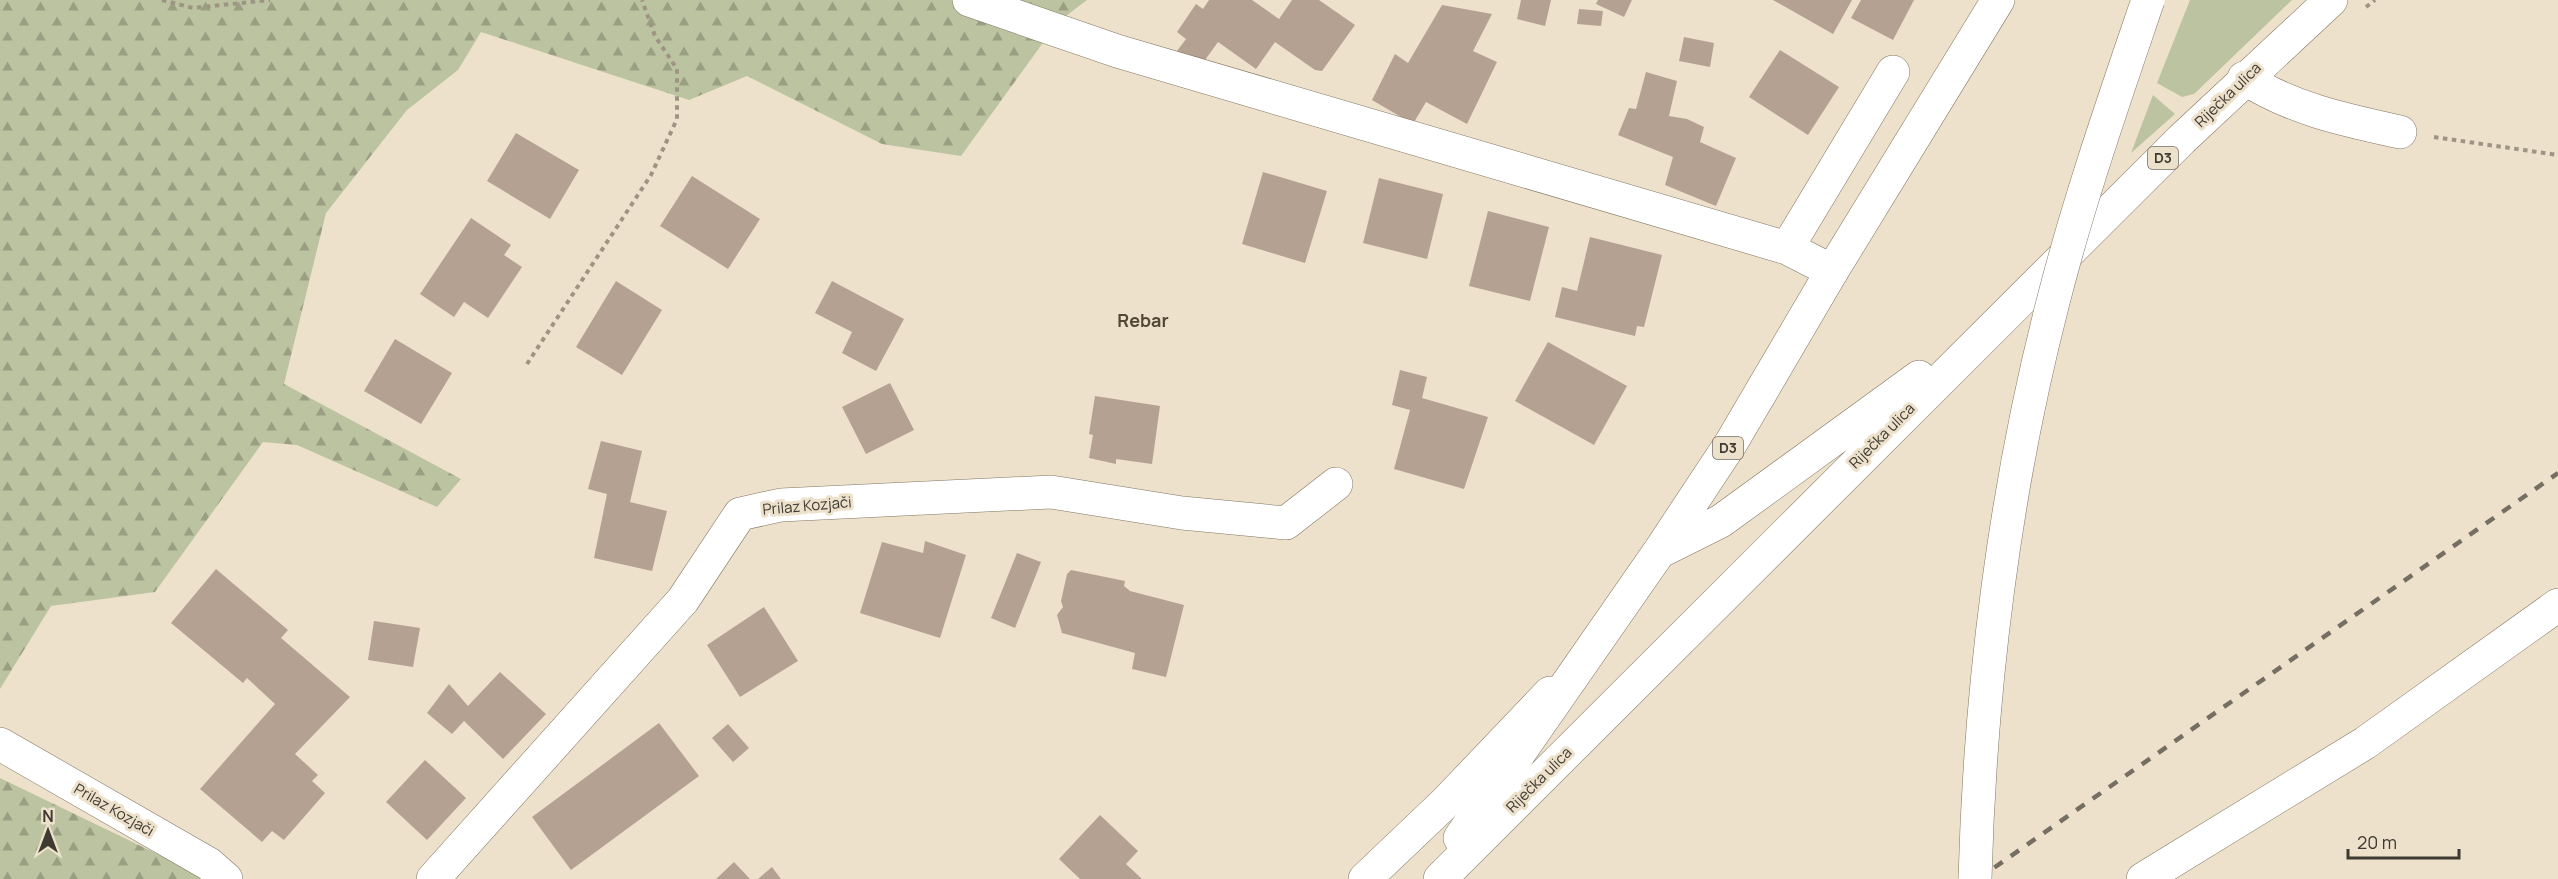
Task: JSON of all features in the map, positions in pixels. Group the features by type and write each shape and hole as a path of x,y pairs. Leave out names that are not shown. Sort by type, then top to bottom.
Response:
{"street":[{"path":"969,0 1098,46 1787,248 1832,271"},
{"name":"Riječka ulica","path":"1432,879 1659,552 1731,443 1832,271 1998,0"},
{"path":"1975,879 1987,674 2017,470 2053,303 2093,164 2148,0"},
{"name":"Riječka ulica","path":"1440,879 1998,320 2244,78 2331,0"},
{"path":"1787,248 1893,72"},
{"path":"2244,78 2267,93 2324,115 2400,132"},
{"path":"1659,552 1721,521 1998,320"},
{"name":"Prilaz Kozjači","path":"433,879 683,600 740,514 781,505 1051,492 1182,513 1286,523 1336,484"},
{"path":"2143,879 2365,743 2558,605"},
{"name":"Riječka ulica","path":"1365,879 1446,802 1588,652"},
{"name":"Prilaz Kozjači","path":"0,744 209,864 226,879"}],"path":[{"path":"162,0 193,8 270,0"},
{"path":"527,364 651,175 677,119 677,69 654,36 642,0"},
{"path":"2400,132 2558,155"}],"green space":[{"path":"0,0 1087,0 1058,22 961,156 882,144 747,76 689,100 481,32 458,70 407,110 326,213 284,384 461,479 437,507 297,445 263,442 155,592 51,606 0,689"},
{"path":"2190,0 2292,0 2194,94 2182,97 2157,83"},
{"path":"2153,95 2175,114 2131,153"},
{"path":"0,778 205,877 207,879 0,879"}],"building":[{"path":"1209,0 1252,0 1279,19 1292,0 1319,0 1355,25 1322,71 1315,70 1275,42 1256,69 1218,42 1200,67 1177,51 1186,39 1177,32 1196,4 1203,9"},
{"path":"1521,0 1551,0 1545,26 1517,19"},
{"path":"1598,0 1632,0 1624,17 1596,4"},
{"path":"1773,0 1852,0 1833,34"},
{"path":"1861,0 1914,0 1893,40 1851,18"},
{"path":"1442,5 1492,14 1473,51 1497,62 1467,124 1426,102 1413,124 1372,100 1395,54 1408,63"},
{"path":"1579,9 1603,11 1601,26 1577,24"},
{"path":"1684,37 1714,43 1710,67 1679,61"},
{"path":"1780,50 1839,87 1808,135 1749,97"},
{"path":"1646,72 1677,81 1669,116 1687,119 1704,127 1700,142 1736,158 1716,206 1665,185 1673,157 1618,135 1629,108 1636,109"},
{"path":"516,133 579,170 550,219 487,181"},
{"path":"1263,172 1327,191 1305,263 1242,244"},
{"path":"692,176 760,219 728,269 660,226"},
{"path":"1379,178 1443,194 1427,259 1363,243"},
{"path":"1488,211 1549,227 1530,301 1469,286"},
{"path":"471,218 511,245 504,255 522,267 488,318 464,302 454,317 420,294"},
{"path":"1590,237 1662,255 1644,327 1637,326 1635,336 1555,317 1562,287 1577,291"},
{"path":"616,281 662,310 622,375 576,347"},
{"path":"832,281 904,319 876,371 842,353 852,332 815,313"},
{"path":"395,339 452,373 421,424 364,391"},
{"path":"1548,342 1627,386 1594,445 1515,401"},
{"path":"1400,370 1427,377 1422,398 1488,417 1464,489 1394,469 1410,410 1392,405"},
{"path":"890,383 914,430 866,454 842,407"},
{"path":"1095,396 1160,406 1152,464 1116,459 1116,464 1089,458 1093,435 1089,434"},
{"path":"601,441 642,451 630,502 667,511 652,571 594,558 607,494 588,489"},
{"path":"925,541 966,555 940,638 860,613 882,542 923,553"},
{"path":"1017,553 1041,562 1015,628 991,618"},
{"path":"216,569 288,630 281,638 350,697 295,754 318,775 312,781 325,793 284,840 272,831 262,842 200,789 275,704 247,678 243,683 171,623"},
{"path":"1071,570 1125,581 1124,586 1130,591 1184,605 1166,677 1132,669 1135,653 1062,633 1057,615 1063,607 1061,601 1067,574"},
{"path":"764,607 798,661 740,697 707,645"},
{"path":"374,621 420,628 413,667 368,660"},
{"path":"500,672 546,714 503,759 464,721 452,734 427,713 449,684 468,706"},
{"path":"659,723 699,776 571,870 532,817"},
{"path":"728,724 749,748 733,762 712,738"},
{"path":"425,760 466,798 427,840 386,802"},
{"path":"1100,815 1138,851 1126,864 1142,879 1080,879 1059,859"},
{"path":"734,862 750,879 716,879"},
{"path":"772,867 781,879 758,879"}],"railway":[{"path":"1978,879 2558,473"}],"district":[{"name":"Rebar","path":"1143,321"}]}
